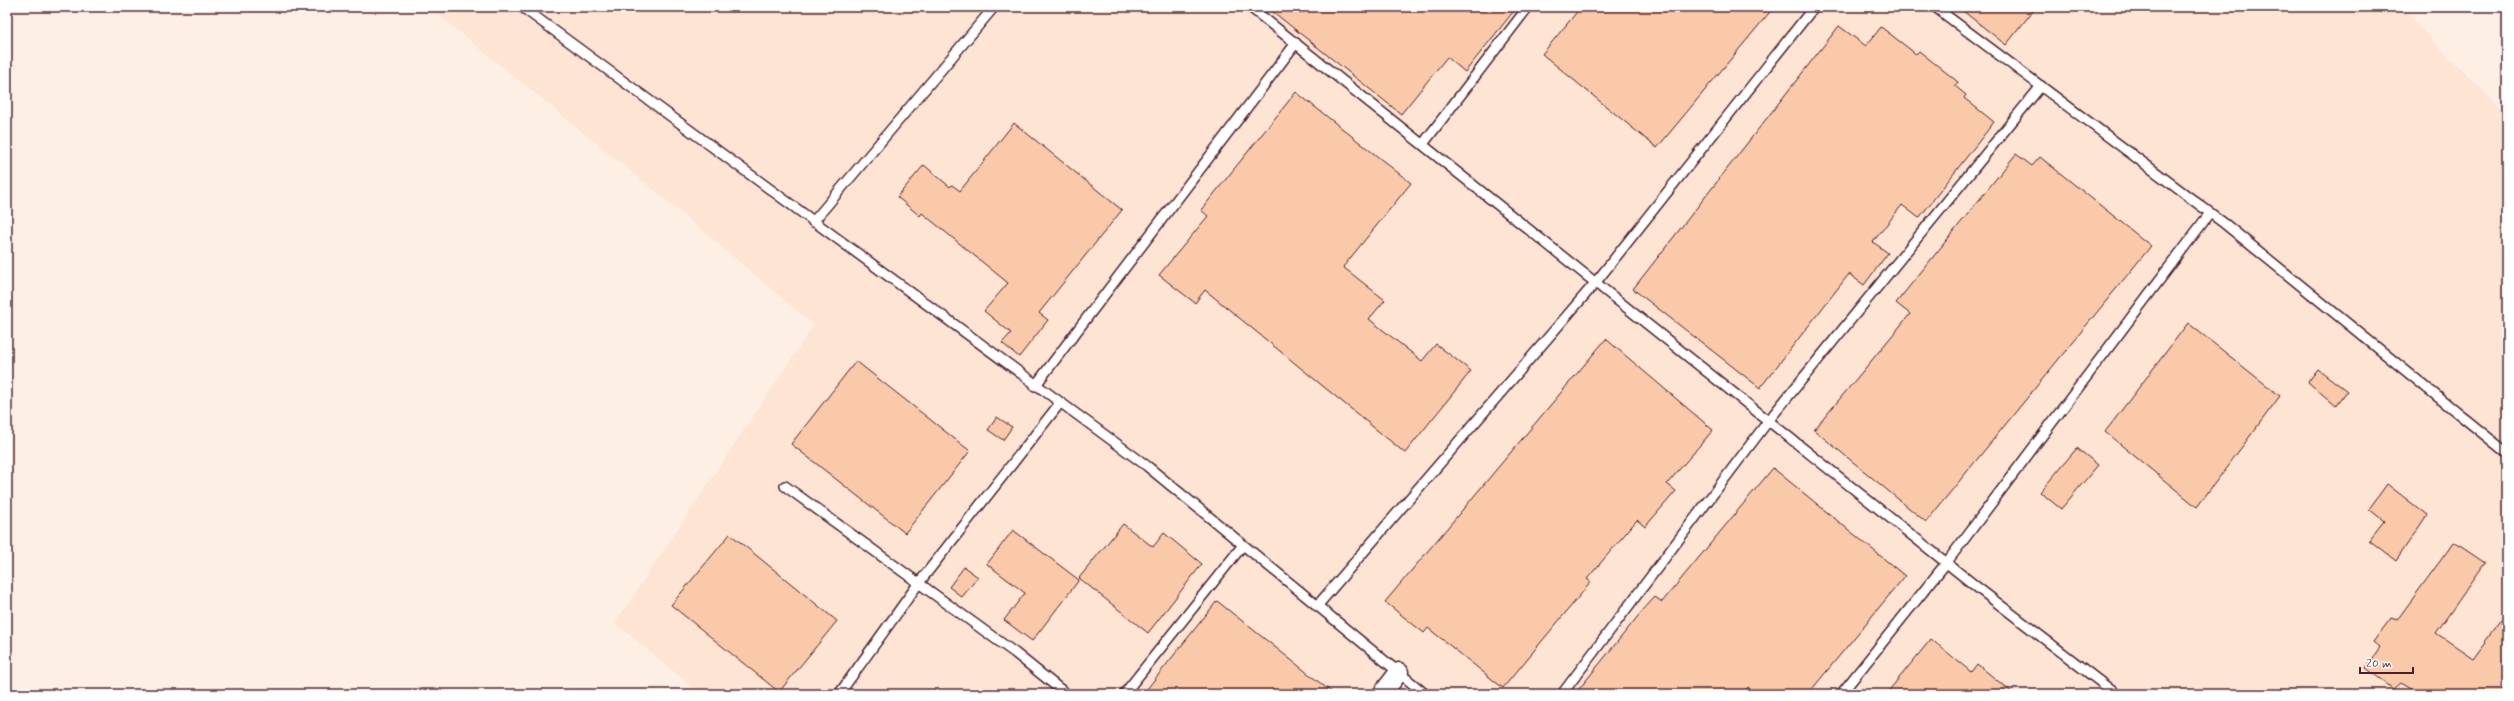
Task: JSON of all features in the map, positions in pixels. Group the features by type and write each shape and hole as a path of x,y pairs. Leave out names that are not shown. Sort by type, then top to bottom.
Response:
{"street":[{"path":"1382,694 1398,672"}],"lane":[{"path":"522,7 1035,386 1147,466 1425,694"},
{"path":"813,222 994,7"},
{"path":"1250,7 1947,562 2116,694"},
{"path":"1423,144 1528,7"},
{"path":"1317,606 1596,282 1814,7"},
{"path":"1935,7 2210,214 2507,453"},
{"path":"1035,386 1296,43"},
{"path":"1562,694 1769,420 2041,86"},
{"path":"1841,694 1947,562 2210,214"},
{"path":"839,694 918,584 1060,403"},
{"path":"785,486 1066,694"},
{"path":"1124,694 1243,545"}],"shaded area":[{"path":"429,7 2403,7 2418,26 2507,115 2507,694 701,694 615,623 814,325 660,195"}],"building":[{"path":"1267,7 1517,7 1465,72 1447,57 1401,114"},
{"path":"1581,7 1774,7 1657,148 1542,54"},
{"path":"1958,7 2036,7 2006,45"},
{"path":"1839,26 1866,46 1881,27 1916,54 1919,51 1958,82 1955,86 1966,95 1964,98 1994,122 1919,218 1902,205 1873,242 1888,253 1864,285 1849,274 1760,388 1633,289"},
{"path":"1296,92 1411,183 1343,267 1385,300 1369,319 1422,361 1436,344 1471,371 1405,453 1205,290 1195,303 1159,275 1208,216 1201,210"},
{"path":"1014,123 1122,210 1039,313 1048,320 1019,357 1002,343 1011,333 984,311 1008,283 922,213 920,216 897,197 924,165 950,187 952,185 960,191"},
{"path":"2016,154 2032,166 2040,157 2151,246 1926,522 1814,430 1910,314 1896,303"},
{"path":"2188,323 2280,396 2197,507 2105,432"},
{"path":"1606,339 1713,430 1667,484 1676,491 1645,527 1637,520 1587,579 1591,582 1503,688 1428,628 1424,633 1385,602"},
{"path":"856,361 970,451 905,533 791,444"},
{"path":"2318,369 2347,391 2336,406 2308,382"},
{"path":"997,417 1012,427 1003,440 988,430"},
{"path":"2077,448 2098,465 2061,509 2040,492"},
{"path":"1773,468 1905,576 1808,694 1756,694 1748,687 1742,694 1575,694 1655,597 1662,602"},
{"path":"2387,484 2427,515 2396,561 2369,540 2384,521 2369,509"},
{"path":"1123,524 1153,547 1164,533 1202,564 1148,633 1079,578"},
{"path":"1013,530 1079,580 1032,641 1004,620 1025,593 987,564"},
{"path":"730,534 837,621 779,692 671,605"},
{"path":"2454,542 2485,563 2436,633 2473,658 2507,612 2507,694 2419,694 2400,683 2393,689 2366,668 2380,648 2373,642 2391,618 2397,620"},
{"path":"964,567 978,577 962,597 949,587"},
{"path":"1217,601 1334,694 1143,694"},
{"path":"1931,639 1971,672 1977,664 2014,694 1886,694"}]}
